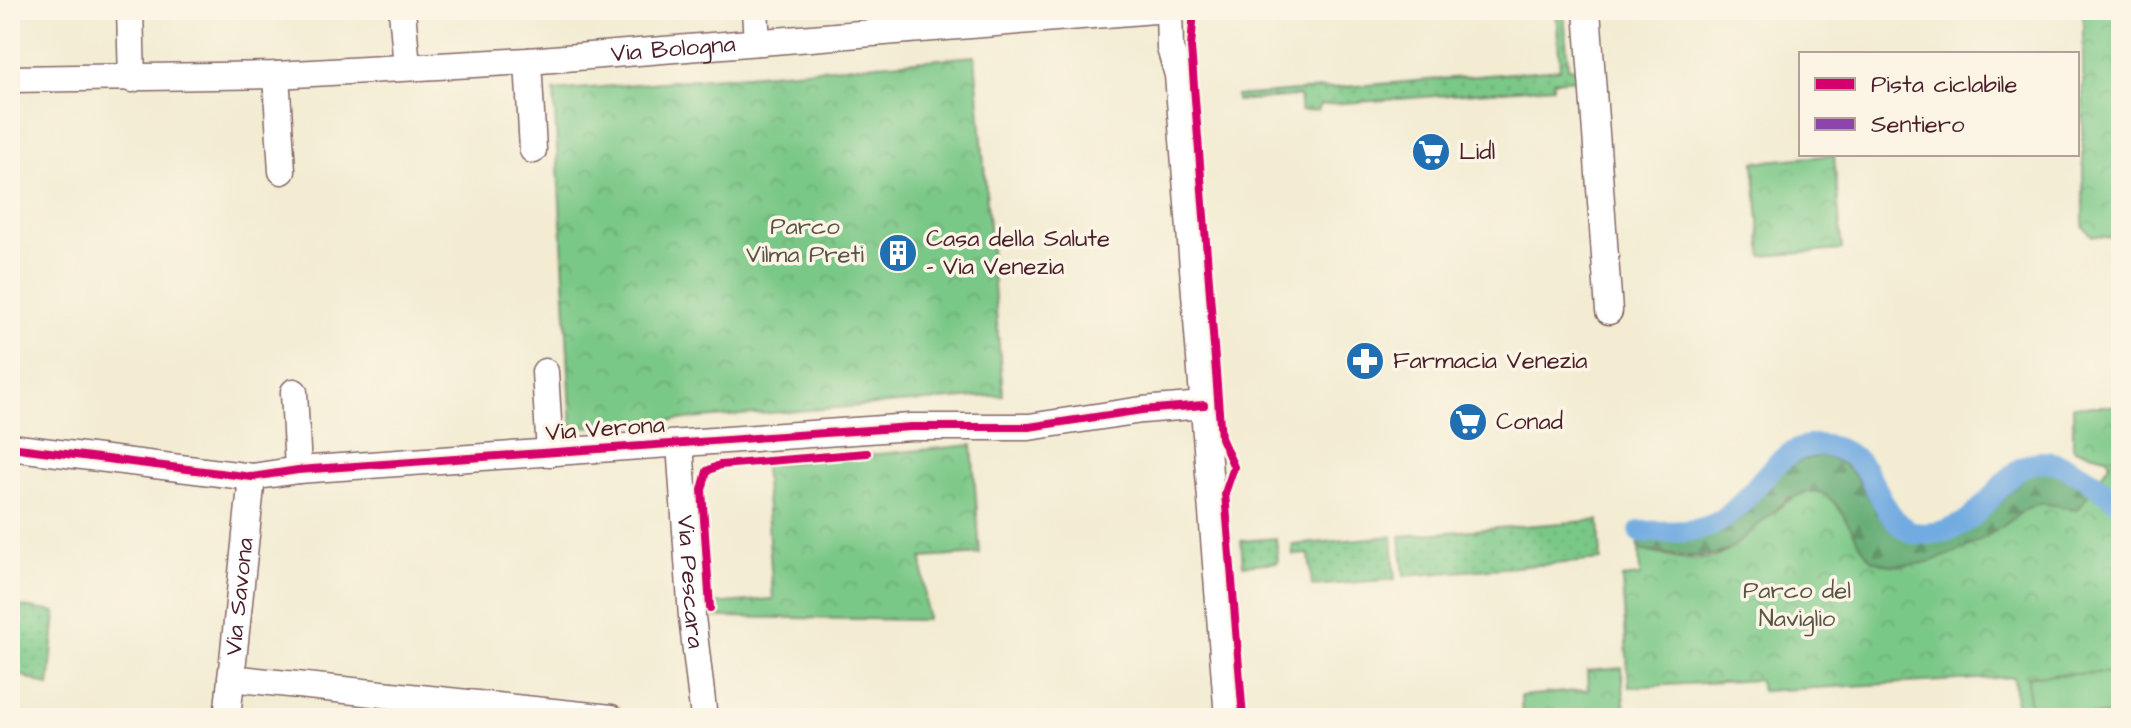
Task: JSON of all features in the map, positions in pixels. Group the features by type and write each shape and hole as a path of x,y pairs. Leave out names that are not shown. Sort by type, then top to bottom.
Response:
{"street":[{"path":"130,10 132,79"},
{"path":"402,10 407,67"},
{"path":"755,10 757,42"},
{"name":"Via Bologna","path":"10,79 276,75 528,61 1155,10"},
{"path":"1169,10 1170,48 1178,75"},
{"path":"1183,10 1178,75 1228,718"},
{"path":"1587,10 1609,311"},
{"path":"528,61 533,150"},
{"path":"276,75 282,171"},
{"name":"Via Verona","path":"545,372 550,453"},
{"path":"294,392 298,470"},
{"name":"Via Verona","path":"10,447 252,477 298,470 911,427 1029,427 1142,410 1204,405"},
{"name":"Via Pescara","path":"680,444 692,617 704,718"},
{"name":"Via Savona","path":"227,718 252,477"},
{"path":"231,678 611,718"}],"green space":[{"path":"1556,10 1564,10 1568,68 1576,68 1577,79 1553,81 1553,87 1319,105 1318,110 1301,111 1299,96 1236,101 1236,96 1560,69"},
{"path":"2083,10 2121,10 2121,238 2092,236 2083,226"},
{"name":"Parco Vilma Preti","path":"975,56 1003,395 572,428 554,91"},
{"path":"1834,156 1842,250 1762,256 1754,162"},
{"name":"Parco del Naviglio","path":"2073,406 2121,406 2121,718 2017,718 2014,677 1761,691 1759,680 1629,687 1622,578 1640,576 1639,550 1685,559 1712,558 1740,541 1786,502 1802,494 1816,492 1835,504 1871,559 1904,566 1939,559 1974,544 2034,505 2048,504 2076,510 2081,505 2110,462 2106,457 2073,449"},
{"path":"972,445 980,554 922,558 927,620 715,617 714,604 773,599 764,465"},
{"path":"1820,456 1840,462 1854,474 1883,521 1895,534 1913,541 1937,541 1957,536 1986,517 2033,471 2045,466 2059,467 2074,474 2092,491 2076,510 2041,503 1958,552 1904,566 1871,559 1790,497 1752,533 1724,552 1691,556 1639,550 1638,535 1697,538 1730,527 1743,517 1778,475 1802,460"},
{"path":"1599,520 1601,560 1404,576 1400,536"},
{"path":"1392,536 1395,579 1312,586 1309,554 1293,555 1292,545"},
{"path":"1276,538 1278,562 1243,565 1241,541"},
{"path":"10,605 56,612 49,686 10,671"},
{"path":"1622,668 1625,718 1522,718 1521,696 1588,690 1587,671"},
{"path":"2120,672 2120,714 2029,718 2028,676"}],"waterway":[{"path":"1640,532 1690,531 1718,522 1733,512 1787,456 1803,448 1822,445 1855,458 1872,480 1892,516 1913,533 1946,531 1971,518 2006,480 2025,466 2047,462 2078,473 2121,505"}],"marked path":[{"path":"2115,466 2121,460"}],"cycle path":[{"path":"1194,10 1191,47 1221,438 1234,467 1225,493 1243,718"},
{"path":"10,447 252,477 298,470 911,427 1029,427 1142,410 1204,405"},
{"path":"710,608 702,490 707,471 720,465 867,453"}],"place":[{"name":"Lidl","path":"1431,152"},
{"name":"Casa della Salute - Via Venezia","path":"898,253"},
{"name":"Farmacia Venezia","path":"1365,361"},
{"name":"Conad","path":"1468,422"}]}
